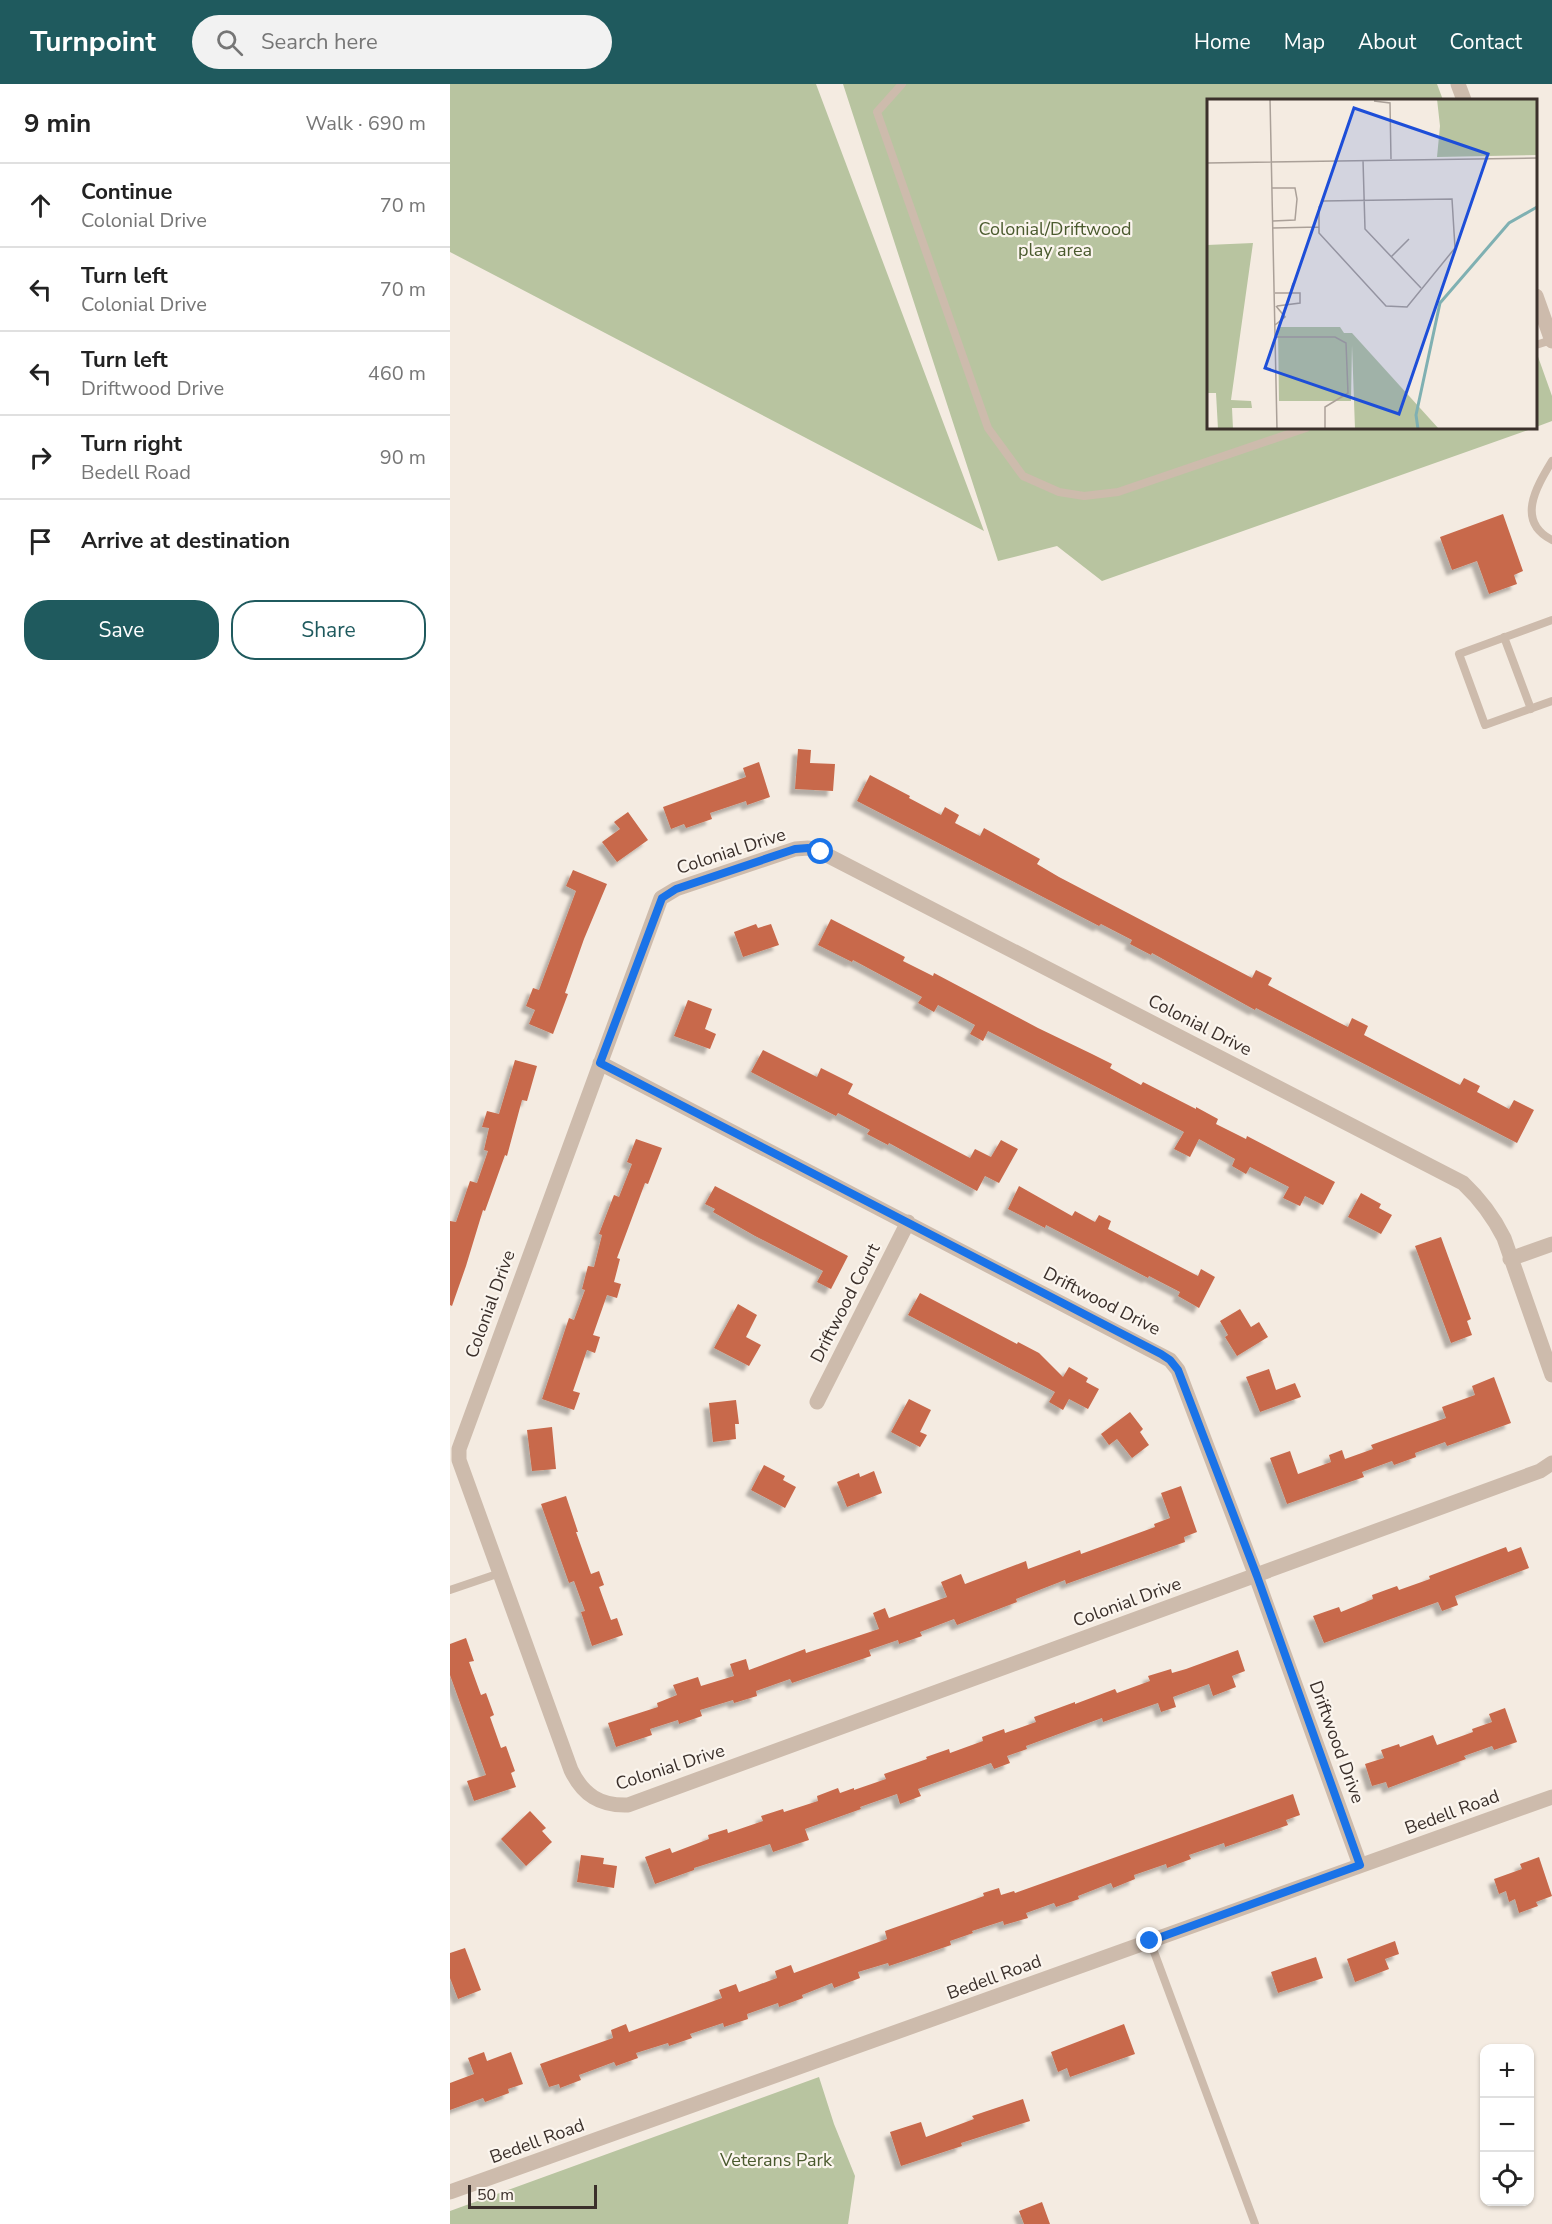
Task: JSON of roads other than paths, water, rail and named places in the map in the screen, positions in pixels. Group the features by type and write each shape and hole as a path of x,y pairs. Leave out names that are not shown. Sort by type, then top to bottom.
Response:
{"street":[{"path":"1458,84 1464,99"},
{"path":"1537,299 1552,340"},
{"name":"Colonial Drive","path":"1552,1375 1504,1238 1479,1198 1463,1183 821,852 808,848 795,849 686,885 662,898 459,1449 459,1460 578,1784 588,1795 615,1806 628,1805 1257,1576 1540,1471 1552,1463"},
{"name":"Driftwood Drive","path":"600,1063 1170,1360 1178,1370 1257,1576 1360,1865"},
{"name":"Driftwood Court","path":"817,1402 908,1222"},
{"path":"1510,1259 1552,1244"},
{"name":"Bedell Road","path":"450,2192 1552,1797"}],"lane":[{"path":"902,84 877,112 988,428 1023,476 1059,492 1084,496 1118,492 1303,429"},
{"path":"1537,345 1552,340"},
{"path":"1552,461 1531,504 1539,529 1552,540"},
{"path":"1551,623 1459,654 1485,725 1552,701"},
{"path":"1504,637 1531,709"},
{"path":"450,1590 500,1573"},
{"path":"1150,1941 1255,2224"}],"park label":[{"name":"Colonial/Driftwood play area","path":"1055,239"},
{"name":"Veterans Park","path":"776,2160"}]}
